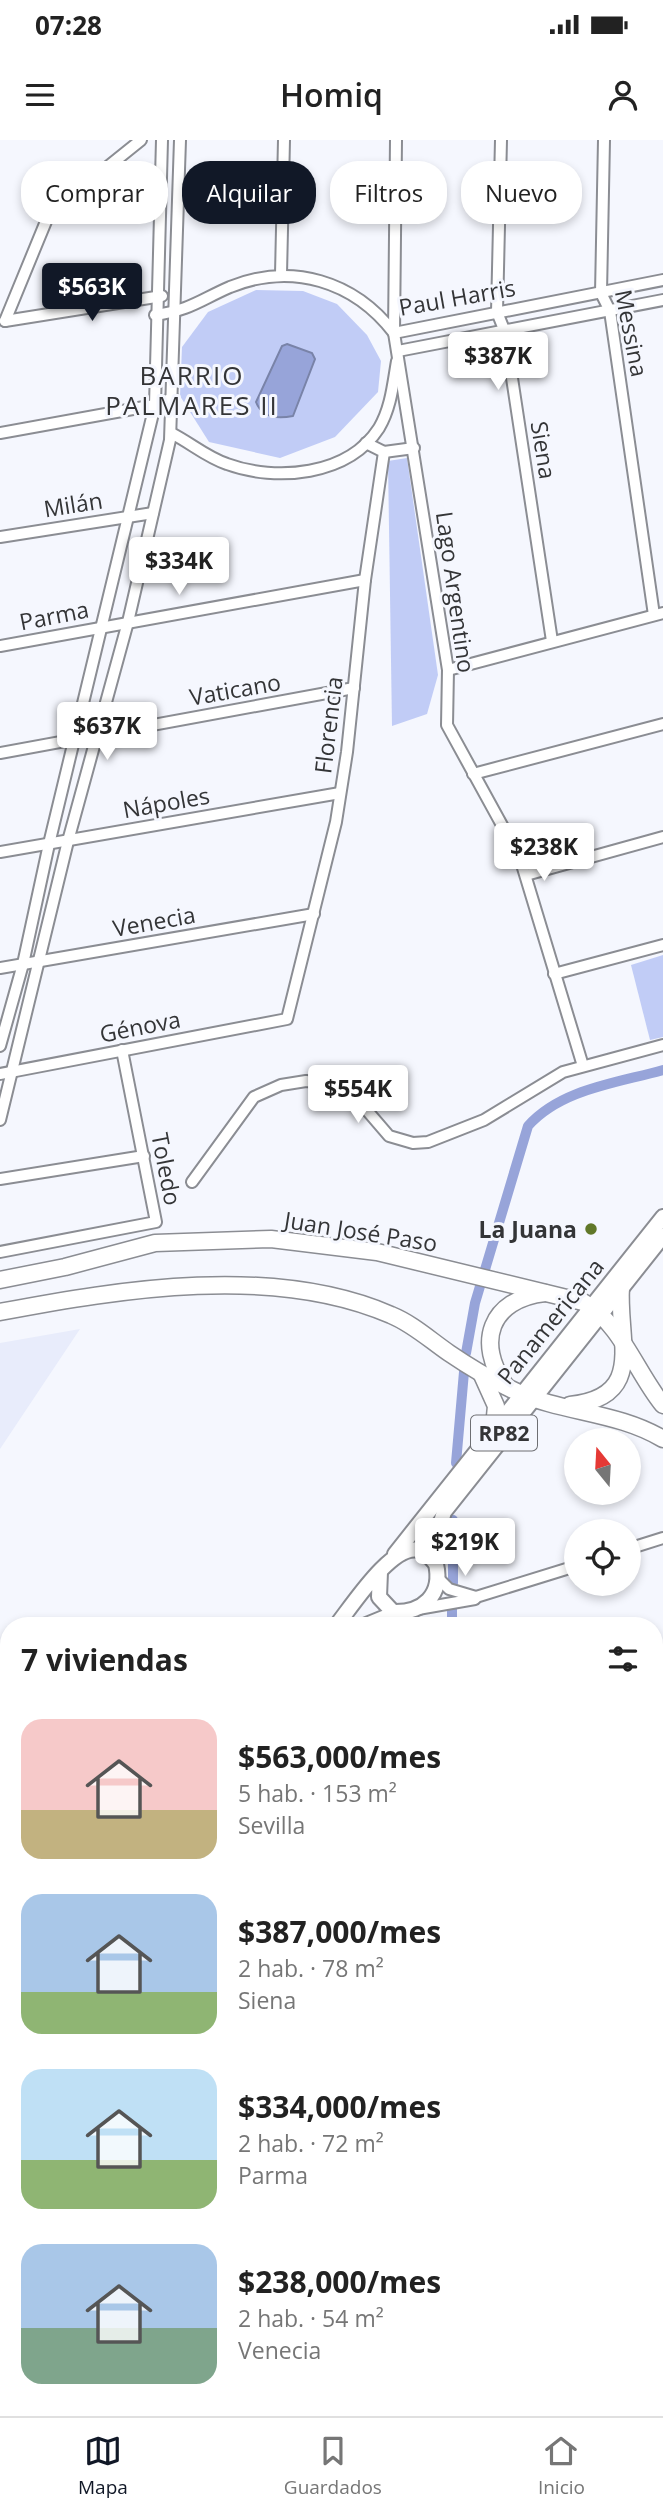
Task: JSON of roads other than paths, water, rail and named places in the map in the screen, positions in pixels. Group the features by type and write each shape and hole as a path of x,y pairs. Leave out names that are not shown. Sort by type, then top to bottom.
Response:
{"highway":[{"name":"Juan José Paso","path":"0,1279 65,1267 138,1246 202,1239 313,1243 377,1252 550,1293 595,1310 622,1340 640,1375 663,1405"},
{"path":"0,1312 89,1296 218,1285 299,1289 335,1296 393,1315 482,1375 520,1392 636,1424 663,1439"},
{"path":"564,1406 594,1400 614,1388 625,1365 620,1321 621,1287"},
{"path":"520,1392 489,1354 489,1340 495,1322 513,1303 536,1294 550,1293"},
{"path":"482,1375 496,1406 494,1427"}],"main road":[{"name":"Panamericana","path":"595,1310 663,1217"},
{"name":"Panamericana","path":"343,1617 520,1392 595,1310 621,1287 663,1236"},
{"name":"Panamericana","path":"416,1610 429,1600 437,1571 434,1545 444,1512 520,1392"},
{"path":"395,1554 419,1550 437,1571"},
{"path":"380,1572 379,1597 386,1608 398,1612"},
{"path":"386,1617 398,1612 416,1610"}],"street":[{"path":"141,140 49,214 5,321 174,295"},
{"path":"0,1046 23,964 49,844 155,405 155,315 158,297 162,140"},
{"path":"0,1120 6,1073 39,962 68,841 99,736 171,433 180,140"},
{"path":"281,274 284,140"},
{"name":"Lago Argentino","path":"397,140 394,333 448,670 447,725 520,858 583,1066"},
{"name":"Siena","path":"501,140 497,312 505,331 552,641"},
{"name":"Messina","path":"604,140 601,293 610,310 659,614"},
{"name":"Paul Harris","path":"155,315 195,307 228,288 281,274 303,276 340,287 369,305 394,333 663,280"},
{"name":"Paul Harris","path":"171,433 226,464 249,471 281,475 330,464 366,443 386,415 398,351 663,300"},
{"path":"0,433 155,405 173,398"},
{"path":"366,443 384,452 414,448"},
{"name":"Florencia","path":"287,1019 314,914 340,793 365,580 384,452"},
{"name":"Milán","path":"0,537 153,513"},
{"name":"Parma","path":"0,646 365,580"},
{"path":"448,670 659,614"},
{"name":"Vaticano","path":"0,752 354,688"},
{"path":"473,774 663,724"},
{"name":"Nápoles","path":"0,852 340,793"},
{"path":"526,875 663,837"},
{"name":"Venecia","path":"0,968 314,914"},
{"path":"554,974 663,945"},
{"name":"Génova","path":"6,1073 287,1019"},
{"path":"192,1182 254,1097 281,1085 306,1082 340,1084 352,1093 389,1136 413,1143 428,1142 484,1120 507,1108 537,1085 583,1066 663,1045"},
{"name":"Toledo","path":"0,1252 156,1222 122,1050"},
{"path":"0,1180 144,1156"},
{"path":"641,1545 663,1538"},
{"path":"437,1571 449,1589 476,1597 564,1570"},
{"path":"416,1610 487,1594"}],"waterway":[{"path":"466,1353 475,1303 528,1126 541,1114 573,1095 663,1070"},
{"path":"456,1463 464,1372"},
{"path":"453,1520 453,1583"},
{"path":"452,1609 452,1617"}],"place":[{"name":"La Juana","path":"591,1229"}],"district":[{"name":"BARRIO PALMARES II","path":"192,390"}]}
